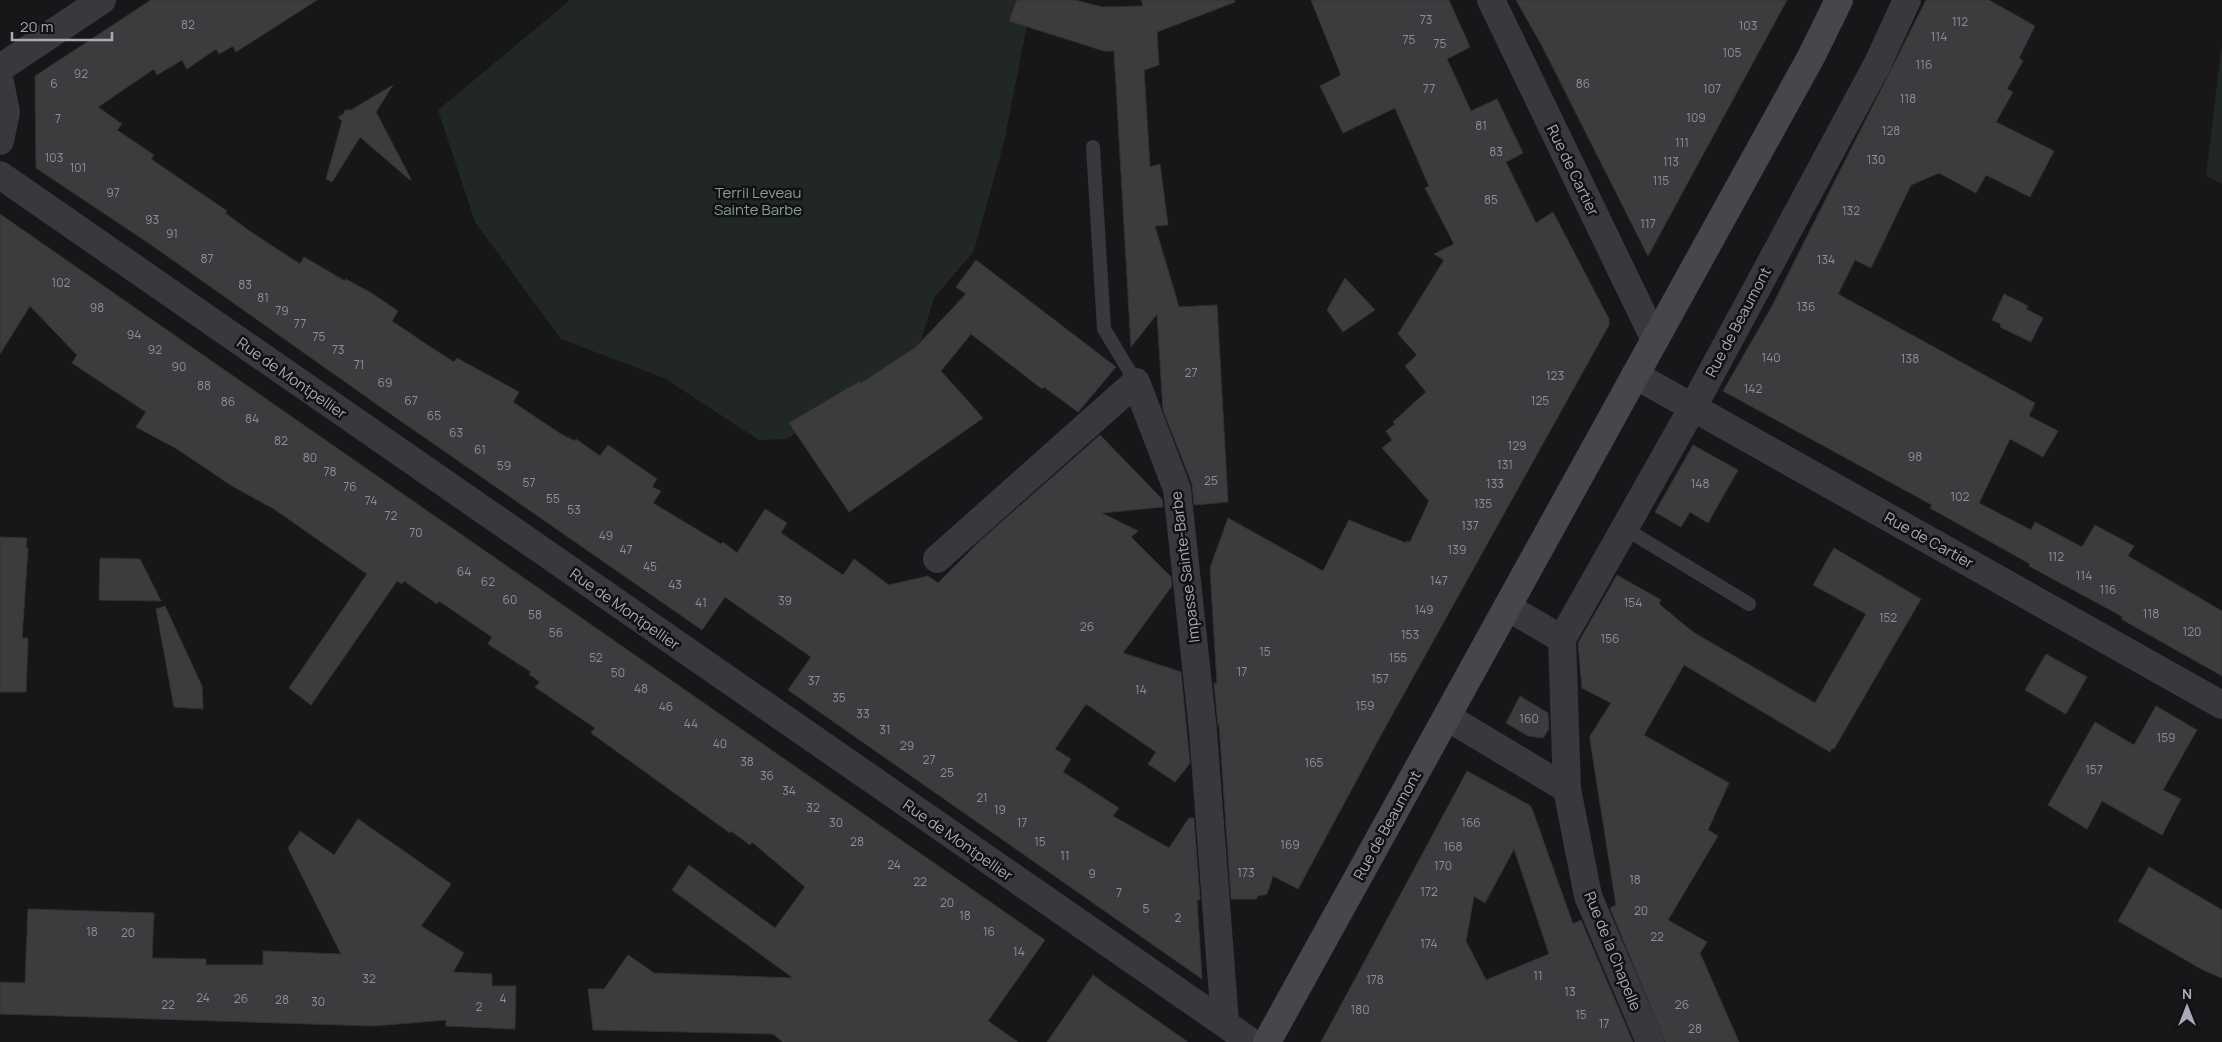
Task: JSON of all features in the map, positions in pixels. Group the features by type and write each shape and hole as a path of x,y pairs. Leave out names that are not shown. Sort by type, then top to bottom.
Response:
{"main road":[{"name":"Rue de Beaumont","path":"1267,1042 1811,57 1839,0"}],"street":[{"path":"0,68 102,0"},
{"name":"Rue de Cartier","path":"1491,0 1655,340"},
{"name":"Rue de Beaumont","path":"1562,639 1693,407 1877,65 1907,0"},
{"path":"0,82 6,112 0,141"},
{"name":"Rue de Montpellier","path":"0,175 1251,1042"},
{"name":"Rue de Cartier","path":"1636,375 2222,705"},
{"path":"937,559 1136,382"},
{"name":"Impasse Sainte-Barbe","path":"1136,382 1177,489 1204,741 1225,1024"},
{"path":"1507,607 1562,639 1566,789"},
{"path":"1446,717 1566,789"},
{"name":"Rue de la Chapelle","path":"1566,789 1588,896 1650,1042"}],"lane":[{"path":"1093,147 1104,329 1136,382"},
{"path":"1624,528 1749,604"}],"green space":[{"name":"Terril Leveau Sainte Barbe","path":"570,0 1035,0 1031,5 1004,142 974,251 934,298 920,344 787,439 759,440 664,378 561,339 475,222 438,110"},
{"path":"2222,44 2222,184 2206,176"}],"building":[{"path":"151,0 317,0 236,52 233,46 219,54 216,49 187,69 182,60 157,75 154,69 98,107 122,124 117,130 154,155 151,159 227,211 225,213 251,232 300,264 304,257 345,281 346,279 373,294 398,311 392,321 429,346 454,362 457,358 519,392 513,402 561,434 575,441 576,439 600,456 608,445 657,479 652,487 661,491 653,503 721,544 723,542 737,553 765,509 787,523 781,533 843,575 854,559 889,585 928,576 938,583 981,540 1100,435 1162,499 1163,507 1102,513 1138,531 1131,537 1171,577 1172,586 1123,653 1181,672 1190,763 1175,782 1148,764 1156,752 1086,704 1055,749 1071,759 1063,772 1119,808 1113,816 1169,848 1189,818 1194,818 1200,900 1197,900 1202,979 788,690 811,657 725,597 702,630 150,244 36,168 35,76"},
{"path":"1017,0 1075,0 1102,7 1143,6 1141,0 1234,0 1235,2 1157,32 1159,65 1144,70 1150,167 1160,164 1168,225 1155,226 1179,307 1217,305 1228,502 1194,505 1192,484 1163,410 1157,314 1131,347 1114,51 1104,51 1009,21"},
{"path":"1311,0 1449,0 1470,47 1447,59 1471,111 1497,99 1523,153 1506,162 1536,223 1553,212 1609,319 1609,325 1381,735 1298,889 1273,876 1267,894 1258,896 1256,899 1231,899 1219,724 1218,726 1214,683 1217,684 1210,568 1228,518 1323,571 1349,520 1406,543 1407,541 1410,542 1429,501 1382,448 1392,440 1386,431 1395,424 1393,422 1426,392 1405,366 1417,355 1398,334 1444,260 1434,254 1454,244 1425,188 1429,186 1395,108 1343,133 1320,86 1341,75"},
{"path":"1516,0 1787,0 1648,256 1542,46"},
{"path":"1926,0 1989,0 2035,26 2019,58 2023,61 2007,89 2013,92 1996,122 2054,151 2030,197 1986,175 1976,193 1939,173 1911,185 1871,268 1855,260 1838,294 2035,403 2029,416 2058,431 2043,457 2010,439 1979,503 2031,530 2035,522 2082,547 2095,525 2134,546 2128,556 2222,611 2222,676 2121,619 2123,617 2029,566 2030,564 1930,508 1932,505 1723,391 1771,308"},
{"path":"393,85 376,112 411,179 360,137 332,182 326,179 342,121 338,117 344,114 345,110 351,110"},
{"path":"0,214 1045,940 988,1021 1018,1042 783,1042 773,1034 593,1030 588,989 604,989 628,955 654,973 793,978 672,890 689,865 775,928 805,887 752,842 750,845 731,831 730,833 591,733 595,728 535,687 540,682 529,674 531,672 488,644 492,637 439,601 437,604 404,581 402,584 397,581 311,705 289,688 367,574 274,509 232,486 177,449 136,427 146,412 72,363 77,355 30,306 0,354"},
{"path":"976,260 1116,367 1078,412 1044,387 1042,389 971,334 941,371 983,418 849,512 789,423 860,381 861,383 916,347 966,294 956,287"},
{"path":"1345,278 1375,310 1343,332 1327,310"},
{"path":"2004,294 2028,306 2026,309 2043,318 2031,342 2000,327 2001,324 1992,320"},
{"path":"1693,445 1738,470 1708,523 1690,512 1681,527 1655,512"},
{"path":"0,537 27,538 22,638 28,638 26,692 0,692"},
{"path":"1834,548 1921,599 1834,749 1832,748 1830,752 1684,665 1644,735 1729,783 1708,830 1718,836 1668,920 1707,942 1700,953 1739,1042 1665,1042 1610,908 1616,905 1590,736 1611,703 1582,688 1578,643 1617,575 1661,600 1659,604 1693,632 1815,703 1866,614 1813,585"},
{"path":"100,558 140,559 161,601 99,600"},
{"path":"165,606 202,686 203,709 174,707 156,609"},
{"path":"2046,654 2087,677 2066,714 2025,690"},
{"path":"1520,696 1548,713 1549,729 1543,738 1528,736 1506,723"},
{"path":"2156,706 2197,730 2163,790 2181,799 2162,835 2102,801 2087,829 2048,805 2095,722 2134,745"},
{"path":"1467,771 1531,806 1573,924 1581,920 1633,1042 1321,1042","holes":["1514,849 1549,954 1486,980 1466,941 1474,896 1485,903"]},
{"path":"358,819 451,884 421,926 464,953 453,972 492,974 492,986 516,986 515,1029 446,1026 446,1020 373,1026 0,1014 0,982 25,983 28,909 154,913 152,958 206,959 206,965 263,965 263,951 341,954 288,848 300,831 334,855"},
{"path":"2149,867 2222,910 2222,978 2203,970 2118,921"},
{"path":"1093,975 1105,984 1188,1042 1047,1042"}]}
